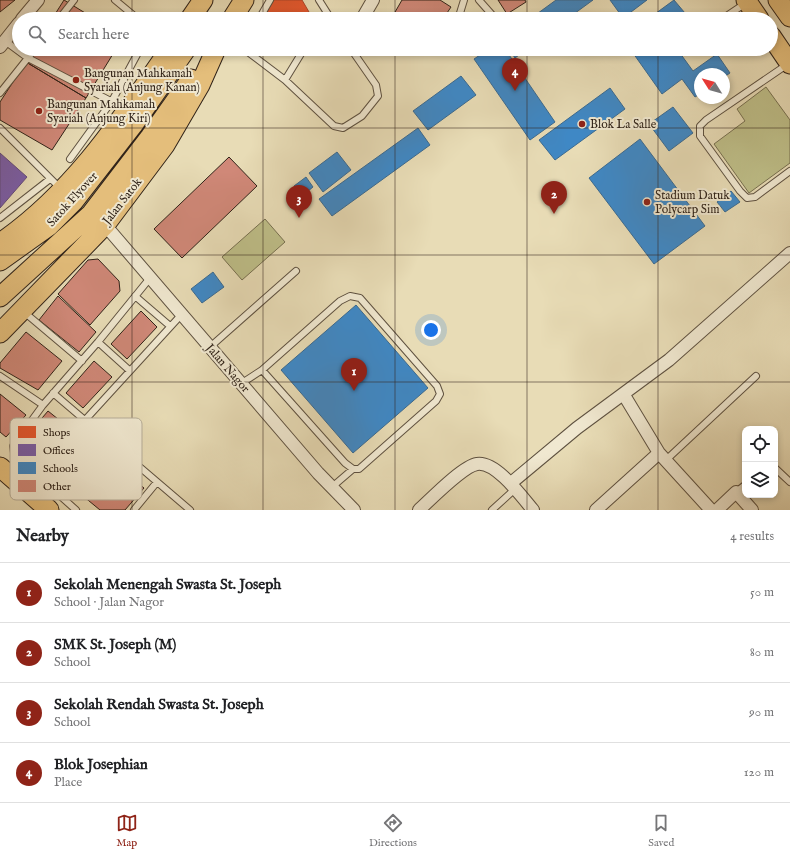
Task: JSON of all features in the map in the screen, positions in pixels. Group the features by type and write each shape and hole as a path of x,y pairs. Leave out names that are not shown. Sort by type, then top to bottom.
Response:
{"main road":[{"path":"195,12 203,0"},
{"path":"209,12 215,0"},
{"path":"236,12 244,0"},
{"path":"747,1 754,12"},
{"path":"778,46 790,64"},
{"path":"0,243 27,225 56,184 89,161 165,56"},
{"path":"124,112 179,56"},
{"name":"Jalan Satok","path":"0,297 91,214 150,137 207,56"},
{"name":"Jalan Satok","path":"0,333 105,225 165,145 200,85 213,56"},
{"name":"Satok Flyover","path":"0,261 49,226 74,201 124,112"},
{"path":"0,467 10,476"},
{"path":"38,500 49,510"}],"street":[{"path":"28,12 38,0"},
{"path":"366,12 373,0"},
{"path":"2,44 12,32"},
{"name":"Jalan Nagor","path":"105,225 332,487 348,508"},
{"path":"513,486 576,428 624,395 669,360 790,253"},
{"path":"624,395 663,457 711,510"},
{"path":"596,510 663,457"},
{"path":"419,510 467,467 478,464 486,465 498,472 513,486 530,509"},
{"path":"717,510 741,489 752,510"}],"lane":[{"path":"65,12 74,0"},
{"path":"115,0 130,12"},
{"path":"262,12 270,0"},
{"path":"319,0 325,12"},
{"path":"460,12 464,0"},
{"path":"479,0 490,12"},
{"path":"732,12 747,1"},
{"path":"2,44 12,49"},
{"path":"24,56 124,112"},
{"path":"70,159 124,112 138,56"},
{"path":"253,56 285,80 334,126 343,128 362,116 378,96 376,84 357,56"},
{"path":"285,80 300,56"},
{"path":"0,93 28,58"},
{"path":"790,64 706,120 700,126 700,136 740,191 747,198 755,196 790,171"},
{"path":"0,128 56,184 0,218"},
{"path":"210,347 296,271"},
{"path":"33,418 150,278"},
{"path":"135,296 170,326"},
{"path":"242,383 262,370 340,301 350,296 360,298 437,386 440,394 436,401 359,469 353,469 345,463 262,370"},
{"path":"21,310 82,360"},
{"path":"87,418 129,370 182,314"},
{"path":"98,342 129,370"},
{"path":"0,376 43,405"},
{"path":"663,457 756,376"},
{"path":"53,393 85,418"},
{"path":"142,469 190,510"},
{"path":"332,487 353,469"},
{"path":"778,471 790,482"},
{"path":"134,510 157,482"},
{"path":"492,510 513,486"},
{"path":"65,500 76,510"}],"green space":[{"path":"766,87 790,120 790,163 749,193 714,144 745,121 737,109"},
{"path":"265,219 285,242 242,280 222,257"}],"building: Shops":[{"path":"274,0 302,0 309,12 266,12"}],"building: Offices":[{"path":"0,153 27,177 0,208"}],"building: Schools":[{"path":"556,0 593,0 577,12 540,12"},
{"path":"610,0 647,0 631,12 619,12"},
{"path":"674,0 684,12 658,12"},
{"path":"478,56 510,56 555,122 530,140 474,59"},
{"path":"635,56 682,56 693,71 694,70 694,96 682,79 662,94"},
{"path":"714,56 718,56 727,68 697,68"},
{"path":"461,76 476,95 428,130 413,111"},
{"name":"Blok La Salle","path":"610,88 625,109 555,160 539,140"},
{"path":"673,107 693,133 669,151 649,124"},
{"path":"418,128 430,145 332,216 319,199"},
{"name":"Stadium Datuk Polycarp Sim","path":"640,139 705,226 654,264 589,178"},
{"path":"337,152 351,170 323,192 309,173"},
{"path":"306,177 313,187 302,196 294,186"},
{"path":"731,191 740,202 725,212 717,202"},
{"path":"213,272 224,287 202,303 191,289"},
{"path":"356,305 428,388 353,453 281,370"}],"building: Other":[{"path":"0,0 15,0 0,12"},
{"path":"64,0 84,12 56,12"},
{"path":"402,0 440,0 451,7 448,12 395,12"},
{"path":"498,0 525,0 526,2 510,12 506,12"},
{"name":"Bangunan Mahkamah Syariah (Anjung Kanan)","path":"30,56 112,56 86,98 26,62"},
{"name":"Bangunan Mahkamah Syariah (Anjung Kiri)","path":"26,62 86,98 52,150 0,120 0,102"},
{"path":"229,157 257,186 182,258 154,229"},
{"path":"98,259 119,281 120,291 90,325 58,294 88,260"},
{"path":"58,296 96,332 79,352 39,320"},
{"path":"141,311 157,327 127,359 111,344"},
{"path":"26,332 62,361 38,390 0,368 0,363"},
{"path":"94,361 112,377 83,408 66,393"},
{"path":"0,394 26,415 23,418 10,418 10,433 6,437 0,432"},
{"path":"48,411 57,418 42,418"},
{"path":"88,500 134,500 125,510 100,510"}],"place":[{"name":"Bangunan Mahkamah Syariah (Anjung Kanan)","path":"76,80"},
{"name":"Blok Josephian","path":"515,91"},
{"name":"Bangunan Mahkamah Syariah (Anjung Kiri)","path":"39,111"},
{"name":"Blok La Salle","path":"582,124"},
{"name":"Stadium Datuk Polycarp Sim","path":"647,202"},
{"name":"SMK St. Joseph (M)","path":"554,214"},
{"name":"Sekolah Rendah Swasta St. Joseph","path":"299,218"},
{"name":"Sekolah Menengah Swasta St. Joseph","path":"354,391"}]}
